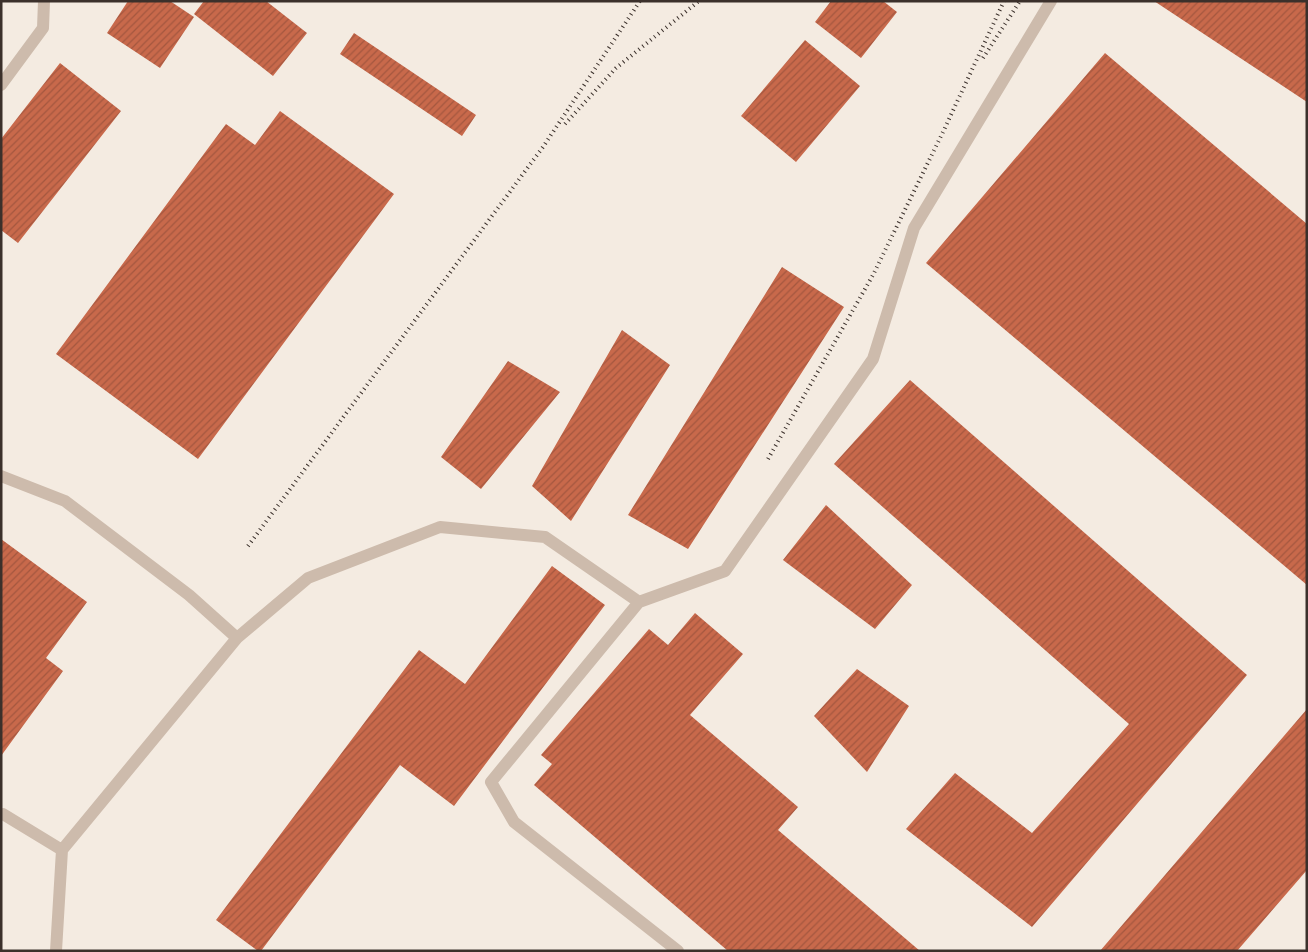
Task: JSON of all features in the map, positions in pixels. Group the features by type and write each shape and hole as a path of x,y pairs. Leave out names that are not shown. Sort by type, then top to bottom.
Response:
{"lane":[{"path":"1,85 43,28 44,1"},
{"path":"678,951 514,822 491,782 639,602 725,571 873,359 914,228 1051,1"},
{"path":"1,476 65,501 190,595 237,638"},
{"path":"56,951 62,850 237,638 308,578 440,526 545,537 639,602"},
{"path":"3,814 62,850"}],"building":[{"path":"128,1 170,1 194,17 160,68 107,33"},
{"path":"204,1 266,1 307,33 273,76 194,14"},
{"path":"831,1 883,1 897,12 861,58 815,22"},
{"path":"1154,1 1307,1 1307,102"},
{"path":"354,33 476,115 462,136 340,54"},
{"path":"805,40 860,86 796,162 741,116"},
{"path":"1105,53 1307,224 1307,585 926,263"},
{"path":"60,63 121,111 18,243 1,230 1,139"},
{"path":"280,111 394,194 198,459 56,354 226,124 255,145"},
{"path":"782,267 844,307 688,549 628,515"},
{"path":"622,330 670,365 571,521 532,486"},
{"path":"508,361 560,392 481,489 441,457"},
{"path":"910,380 1247,675 1032,927 906,829 955,773 1032,833 1129,724 834,464"},
{"path":"826,505 912,585 875,629 783,560"},
{"path":"1,539 87,602 46,658 63,671 1,756"},
{"path":"552,566 605,605 454,806 400,765 261,951 258,951 216,920 419,650 465,684"},
{"path":"695,613 743,654 690,715 798,807 778,830 920,951 728,951 534,785 552,764 541,755 649,629 668,645"},
{"path":"857,669 909,706 867,772 814,716"},
{"path":"1307,709 1307,870 1237,951 1100,951"}],"railway":[{"path":"248,546 543,147 640,1"},
{"path":"565,124 616,68 699,1"},
{"path":"768,459 873,275 1004,1"},
{"path":"983,58 1020,1"}]}
